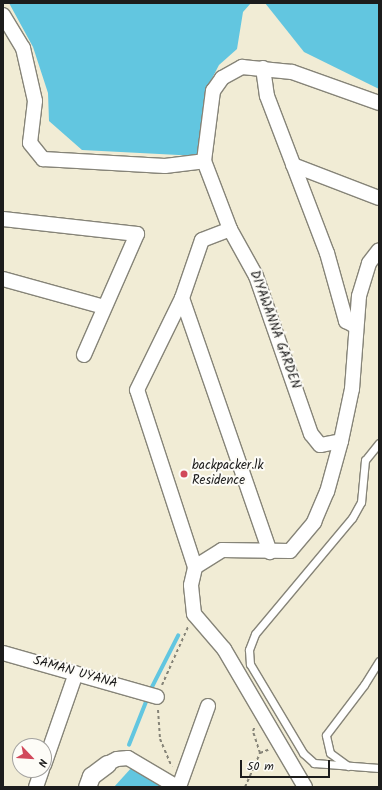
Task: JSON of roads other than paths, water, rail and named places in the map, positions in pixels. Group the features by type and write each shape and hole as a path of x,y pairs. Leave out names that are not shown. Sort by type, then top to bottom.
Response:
{"street":[{"path":"3,15 23,48 35,101 30,143 43,159 165,166 204,161"},
{"name":"DIYAWANNA GARDEN","path":"341,441 320,446 311,434 256,276 230,229 204,161 213,91 222,78 242,67 292,72 379,104"},
{"path":"263,68 267,96 292,165 327,253 346,321 355,326"},
{"path":"292,165 379,198"},
{"path":"3,219 137,234 84,355"},
{"path":"230,229 202,240 182,298 137,390 195,567 191,585 194,614 224,649 305,787"},
{"path":"195,567 222,550 270,552 290,551 314,522 327,492 341,441 352,389 355,326 359,296 369,263 379,250"},
{"path":"3,279 104,307"},
{"path":"182,298 270,552"},
{"name":"SAMAN UYANA","path":"3,653 152,695"},
{"path":"52,742 76,674"},
{"path":"87,787 91,776 107,764 117,759 128,758 178,787 208,706"}],"lane":[{"path":"379,443 365,460 361,502 352,518 255,634 249,650 250,664 303,753 314,763 349,768 379,768"},
{"path":"349,768 330,753 326,735 364,685 379,661"}],"water":[{"path":"9,3 251,3 243,12 237,49 219,65 207,88 198,156 82,150 49,121 48,93 33,47"},
{"path":"265,3 379,3 379,89 304,52"},
{"path":"133,766 167,787 114,787"}],"waterway":[{"path":"150,691 178,636"},
{"path":"129,745 148,697"}],"place":[{"name":"backpacker.lk Residence","path":"184,474"}]}
